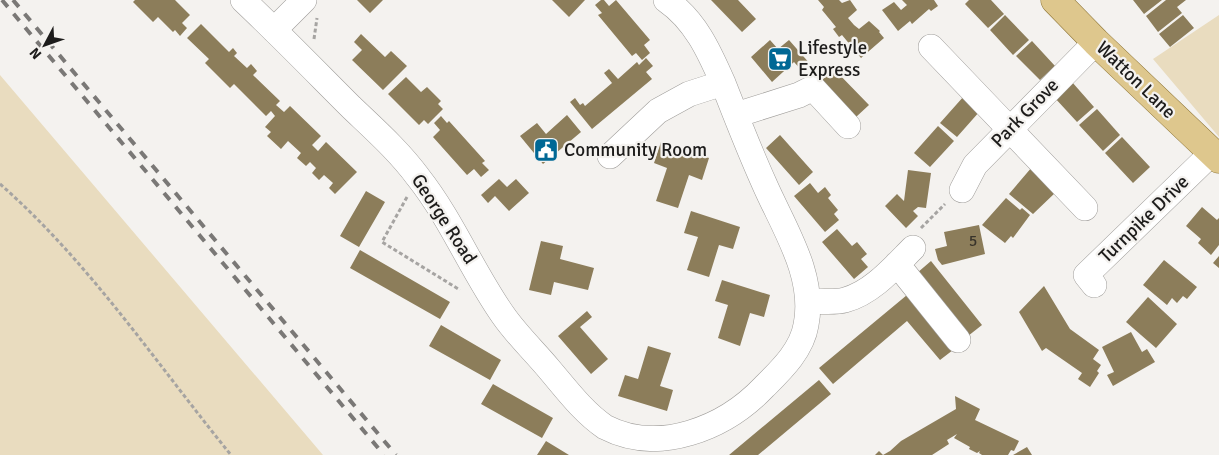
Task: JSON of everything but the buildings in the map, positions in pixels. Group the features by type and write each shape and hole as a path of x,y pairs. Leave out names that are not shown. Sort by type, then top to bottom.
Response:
{"main road":[{"name":"Watton Lane","path":"1055,0 1096,42 1216,156"}],"street":[{"name":"George Road","path":"243,0 416,174 440,207 504,316 572,394 605,427 635,448 688,438 720,424 762,390 791,358 806,328 809,301 805,281 790,236 765,186 706,45 687,20 666,0"},
{"path":"274,30 304,0"},
{"name":"Park Grove","path":"962,190 975,165 1096,42"},
{"path":"931,47 1085,208"},
{"path":"610,156 658,111 689,94 723,83"},
{"path":"736,115 799,95 813,88 848,126"},
{"name":"Turnpike Drive","path":"1094,285 1086,275 1216,156"},
{"path":"809,301 844,300 864,291 905,256 958,340"}],"path":[{"path":"0,184 31,211 89,276 231,455"},
{"path":"405,188 408,195 382,242 463,292"},
{"path":"905,256 914,236 962,190"}],"shaded area":[{"path":"1219,15 1219,137 1153,59"},
{"path":"0,75 323,455 0,455"}],"railway":[{"path":"2,0 384,455"},
{"path":"13,0 396,455"}],"place":[{"name":"Lifestyle Express","path":"780,59"},
{"name":"Community Room","path":"546,150"}]}
